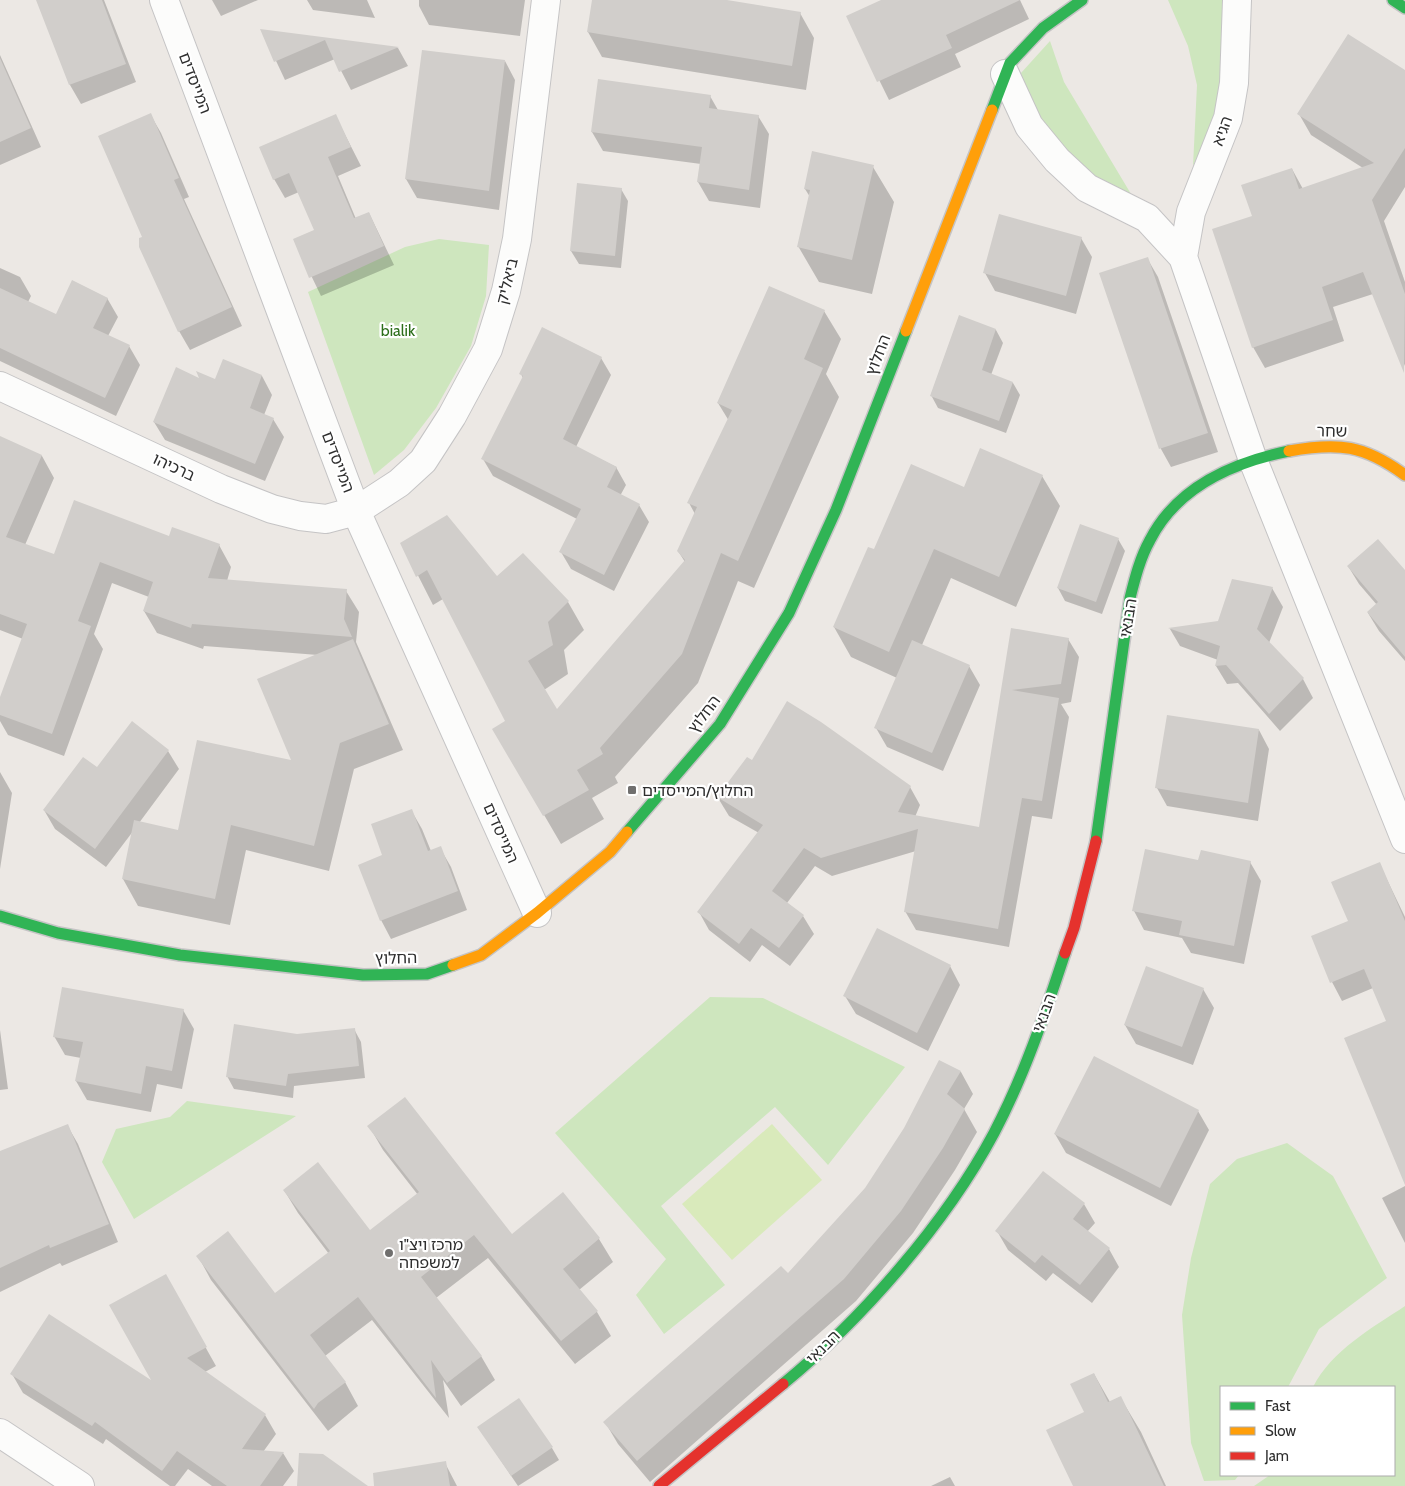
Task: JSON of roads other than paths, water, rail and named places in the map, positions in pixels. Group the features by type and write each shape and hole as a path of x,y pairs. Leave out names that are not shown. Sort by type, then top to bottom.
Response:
{"street":[{"name":"המייסדים","path":"164,0 356,511 537,914"},
{"name":"ביאליק","path":"356,511 399,483 423,461 452,416 488,349 506,291 517,239 546,0"},
{"name":"החלוץ","path":"0,916 58,932 180,955 363,975 428,974 480,954 537,914 610,852 720,724 789,613 836,510 1010,63 1038,30 1063,10 1082,0"},
{"name":"הגיא","path":"1184,257 1191,212 1228,118 1234,84 1237,0"},
{"path":"1394,0 1405,8"},
{"name":"הגיא","path":"1005,74 1028,126 1057,160 1086,188 1147,218 1184,257 1253,460 1405,839"},
{"name":"ברכיהו","path":"0,386 221,489 272,509 300,516 326,519 356,511"},
{"name":"שחר","path":"1253,460 1313,446 1348,448 1378,457 1405,475"},
{"name":"הבנאי","path":"659,1486 802,1368 890,1280 950,1204 994,1133 1026,1063 1046,1010 1074,928 1094,852 1130,598 1137,570 1148,543 1161,522 1180,502 1202,485 1231,467 1253,460"},
{"path":"0,1433 80,1486"}],"place":[{"name":"החלוץ/המייסדים","path":"632,790"},
{"name":"מרכז ויצ\"ו למשפחה","path":"389,1253"}],"park label":[{"name":"bialik","path":"398,330"}]}
